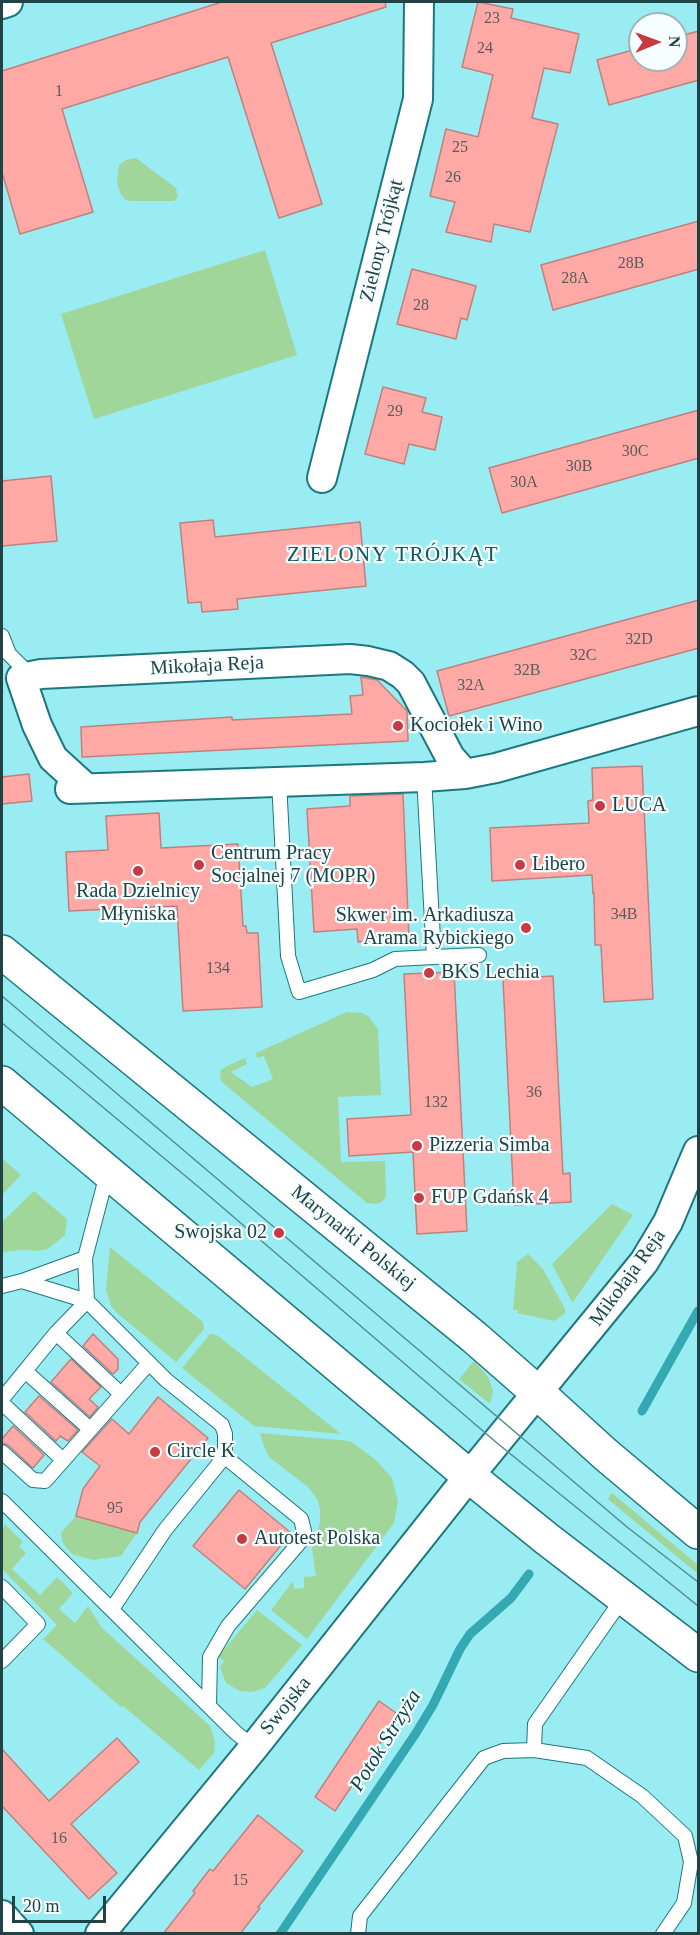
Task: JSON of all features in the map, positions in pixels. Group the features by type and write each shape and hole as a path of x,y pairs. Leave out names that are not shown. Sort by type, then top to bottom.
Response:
{"main road":[{"name":"Marynarki Polskiej","path":"2,952 474,1337 605,1454 699,1532"},
{"path":"2,1083 470,1476 699,1655"}],"street":[{"path":"2,3 8,2"},
{"name":"Zielony Trójkąt","path":"322,478 418,99 419,2"},
{"name":"Mikołaja Reja","path":"18,679 41,674 339,660 368,661 389,666 411,683 450,757 465,774"},
{"path":"18,679 53,758 78,789 465,774 496,768 699,711"},
{"name":"Mikołaja Reja","path":"470,1476 644,1262 668,1222 699,1151"},
{"name":"Swojska","path":"100,1934 254,1747 470,1476"},
{"path":"2,1915 19,1934"}],"lane":[{"path":"2,636 18,679"},
{"path":"424,777 434,957"},
{"path":"279,781 288,956 299,992 373,970 395,959 479,955"},
{"path":"63,1460 2,1401 56,1333 87,1302 85,1258 107,1172"},
{"path":"2,1286 85,1258"},
{"path":"22,1281 87,1302 166,1380 222,1425 225,1434 221,1461 165,1530 112,1609"},
{"path":"56,1333 121,1394"},
{"path":"2,1452 33,1480 45,1481 149,1363"},
{"path":"25,1371 90,1429"},
{"path":"209,1705 210,1657 228,1626 300,1542 304,1531 301,1519 223,1455"},
{"path":"2,1501 236,1733 254,1747"},
{"path":"2,1587 38,1624 2,1661"},
{"path":"534,1750 535,1724 624,1597"},
{"path":"358,1934 360,1916 484,1758 503,1750 534,1750 587,1758 642,1796 685,1836 691,1862 684,1903 663,1934"}],"green space":[{"path":"136,158 176,188 178,197 174,201 131,201 121,195 117,183 119,165 126,160"},
{"path":"265,250 297,355 94,419 61,314"},
{"path":"347,1012 362,1013 368,1016 378,1029 381,1095 338,1097 341,1162 385,1161 386,1196 382,1202 376,1204 367,1203 223,1083 220,1078 221,1070 245,1058 247,1064 231,1072 252,1087 273,1079 264,1056 257,1058 256,1053"},
{"path":"2,1158 21,1175 2,1195"},
{"path":"34,1191 67,1219 65,1235 48,1249 2,1252 2,1222"},
{"path":"612,1204 633,1215 572,1302 552,1264"},
{"path":"110,1247 203,1322 204,1329 176,1362 111,1306 106,1290"},
{"path":"528,1254 543,1269 565,1309 565,1313 554,1321 517,1313 518,1310 513,1310 517,1262"},
{"path":"210,1334 217,1335 341,1434 254,1426 182,1368"},
{"path":"474,1361 489,1378 493,1391 490,1404 459,1379"},
{"path":"260,1433 350,1441 376,1460 392,1478 398,1501 394,1523 307,1639 271,1610 293,1581 294,1589 304,1588 304,1577 316,1576 311,1541 317,1533 320,1509 317,1499 308,1487 269,1457"},
{"path":"612,1493 698,1565 698,1574 608,1499"},
{"path":"76,1516 137,1533 121,1556 93,1560 72,1554 63,1543 61,1533"},
{"path":"5,1524 23,1542 19,1546 26,1553 12,1569 40,1595 57,1577 73,1593 59,1609 75,1623 88,1606 101,1627 210,1726 215,1742 214,1753 199,1770 123,1706 121,1707 43,1639 57,1625 2,1569 2,1530"},
{"path":"257,1610 302,1645 265,1688 252,1692 240,1691 226,1683 220,1667 224,1661 218,1657"}],"building":[{"path":"222,2 385,2 386,7 271,43 322,204 279,218 228,57 62,109 93,212 20,234 2,172 2,71"},
{"path":"478,2 513,9 511,18 579,34 570,73 544,68 532,118 558,124 530,232 494,224 491,242 446,232 455,202 430,196 446,129 478,137 493,75 462,67"},
{"path":"699,31 699,80 609,105 597,60 628,51 628,72 688,72 688,34"},
{"path":"699,221 699,269 553,310 541,265"},
{"path":"412,269 476,286 467,320 461,318 456,339 397,324"},
{"path":"383,387 426,398 422,412 442,417 435,450 409,444 404,464 365,454"},
{"path":"699,410 699,458 502,513 489,468"},
{"path":"51,476 57,541 2,546 2,481"},
{"path":"213,520 215,537 360,522 366,586 237,599 238,609 202,612 201,602 188,603 180,523"},
{"path":"699,600 699,648 449,716 437,671"},
{"path":"361,677 377,680 407,711 408,741 82,757 81,727 232,717 232,720 352,714 350,696 363,695"},
{"path":"642,766 653,999 604,1002 601,945 595,945 592,875 492,881 490,828 589,823 588,801 593,800 592,768"},
{"path":"29,774 32,801 2,804 2,777"},
{"path":"403,794 409,939 358,942 357,929 314,932 307,809 350,806 350,796"},
{"path":"159,813 161,848 238,844 243,926 246,926 247,933 258,933 262,1007 183,1011 177,906 69,911 66,852 108,850 106,816"},
{"path":"454,972 467,1231 417,1234 413,1152 349,1156 347,1119 411,1115 404,974"},
{"path":"553,976 563,1174 570,1173 571,1202 514,1205 503,979"},
{"path":"93,1334 118,1359 118,1369 113,1374 83,1346"},
{"path":"71,1359 101,1387 89,1399 98,1407 90,1417 51,1382"},
{"path":"39,1396 78,1430 68,1441 60,1436 56,1441 25,1412"},
{"name":"Circle K","path":"158,1397 208,1438 140,1522 137,1533 76,1516 83,1489 100,1466 82,1452 112,1419 129,1434"},
{"path":"13,1426 44,1455 33,1468 8,1445 2,1443 2,1439"},
{"name":"Autotest Polska","path":"239,1490 291,1533 245,1589 193,1546"},
{"path":"379,1701 399,1715 335,1811 315,1797"},
{"path":"117,1738 139,1762 71,1824 117,1873 89,1899 2,1806 2,1749 49,1801"},
{"path":"258,1815 303,1851 258,1907 260,1908 240,1934 163,1934 195,1893 193,1891 210,1869 213,1871"}],"waterway":[{"name":"Potok Strzyża","path":"642,1411 698,1311"},
{"name":"Potok Strzyża","path":"280,1934 416,1733 470,1634 511,1598 529,1574"}],"tram line":[{"path":"2,996 627,1527 698,1582"},
{"path":"2,1023 201,1189 497,1443 698,1606"}],"place":[{"name":"Kociołek i Wino","path":"398,726"},
{"name":"LUCA","path":"600,806"},
{"name":"Centrum Pracy Socjalnej 7 (MOPR)","path":"199,865"},
{"name":"Libero","path":"520,865"},
{"name":"Rada Dzielnicy Młyniska","path":"138,871"},
{"name":"Skwer im. Arkadiusza Arama Rybickiego","path":"526,928"},
{"name":"BKS Lechia","path":"429,973"},
{"name":"Pizzeria Simba","path":"417,1146"},
{"name":"FUP Gdańsk 4","path":"419,1198"},
{"name":"Swojska 02","path":"279,1233"},
{"name":"Circle K","path":"155,1452"},
{"name":"Autotest Polska","path":"242,1539"}],"district":[{"name":"ZIELONY TRÓJKĄT","path":"393,555"}]}
